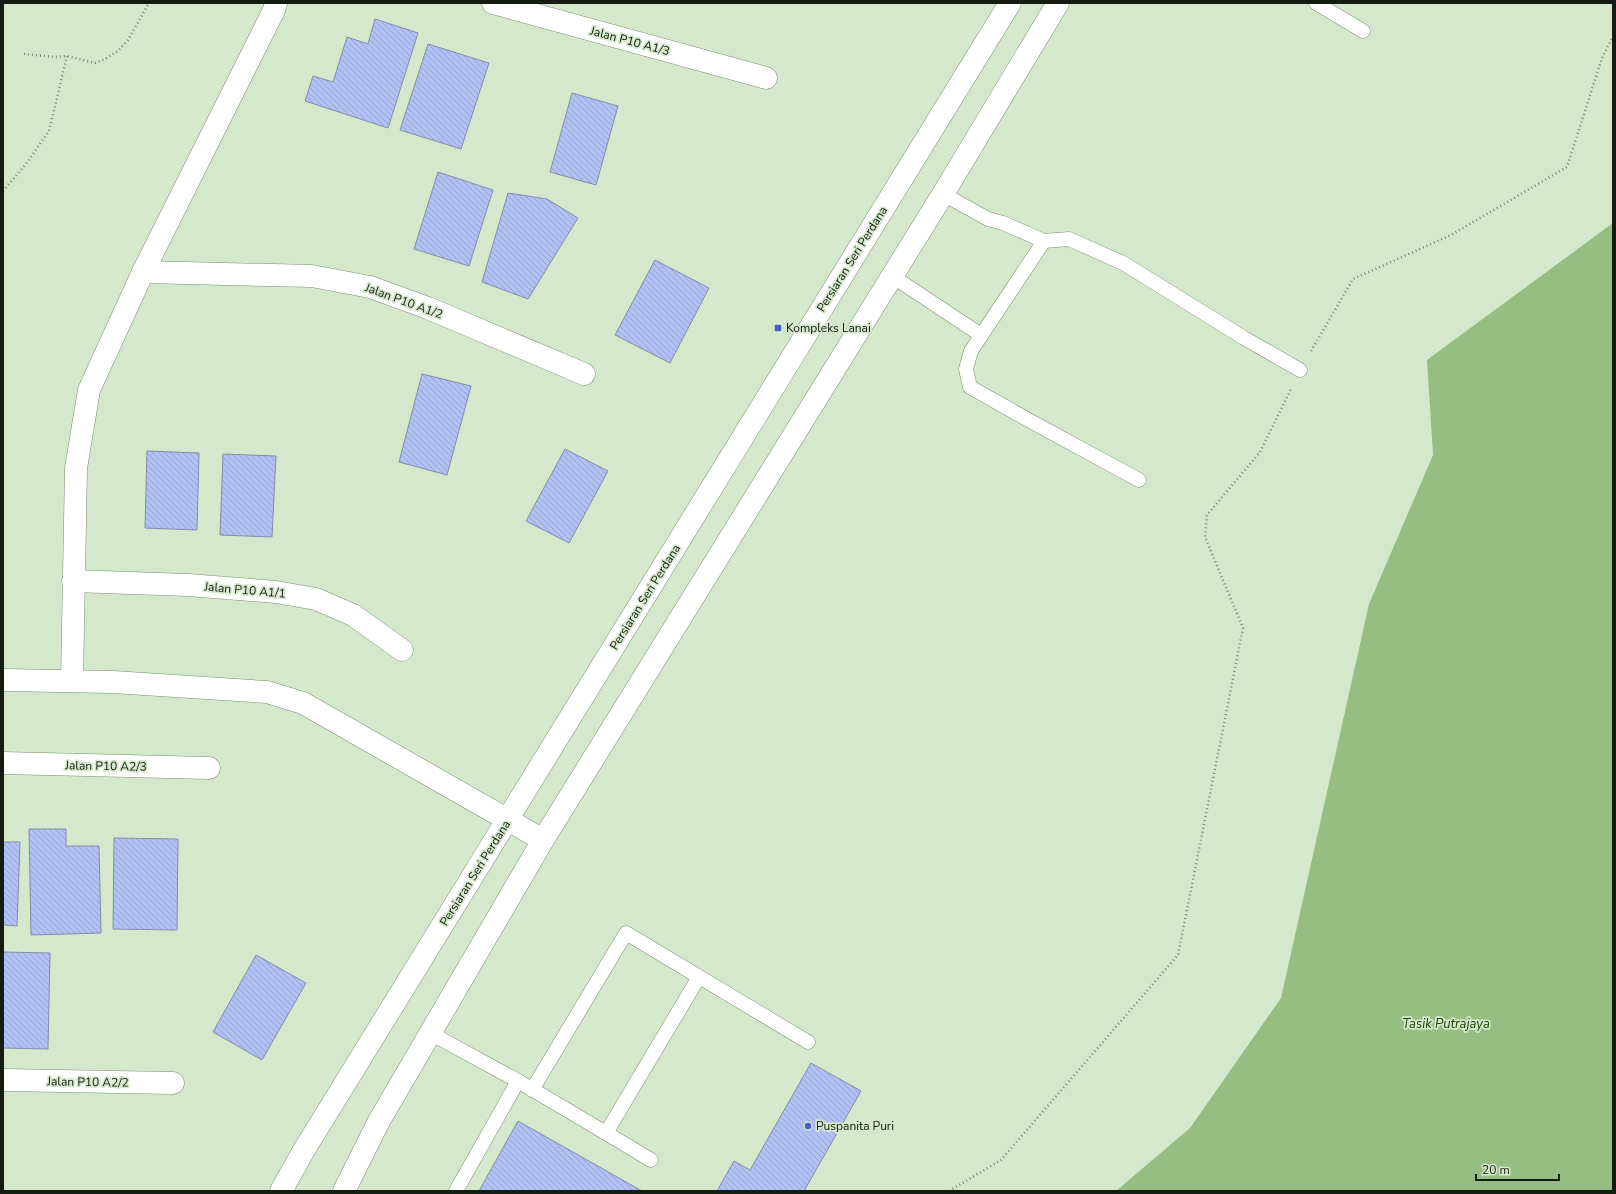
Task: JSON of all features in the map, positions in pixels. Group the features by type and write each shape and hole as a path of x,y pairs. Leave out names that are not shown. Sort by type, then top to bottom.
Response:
{"street":[{"path":"72,681 76,468 89,390 143,272 274,10 276,3"},
{"name":"Jalan P10 A1/3","path":"493,3 766,78"},
{"name":"Persiaran Seri Perdana","path":"280,1191 1010,3"},
{"path":"344,1191 379,1121 543,840 943,194 1058,3"},
{"name":"Jalan P10 A1/2","path":"143,272 312,276 370,287 428,308 584,374"},
{"name":"Jalan P10 A1/1","path":"73,581 188,586 276,592 316,599 353,616 402,650"},
{"path":"3,680 113,682 267,692 303,703 543,840"},
{"name":"Jalan P10 A2/3","path":"3,763 209,768"},
{"name":"Jalan P10 A2/2","path":"3,1080 173,1083"}],"lane":[{"path":"1316,3 1363,31"},
{"path":"943,194 988,219 1003,223 1044,241 1069,239 1123,263 1244,338 1300,370"},
{"path":"1044,241 971,352 966,369 970,387 1139,480"},
{"path":"892,276 981,335"},
{"path":"532,1090 626,933 808,1042"},
{"path":"606,1133 699,977"},
{"path":"430,1033 518,1081 651,1160"},
{"path":"456,1191 518,1081"}],"path":[{"path":"24,54 55,57 67,56 95,63 105,59 118,51 128,40 149,3"},
{"path":"949,1191 1001,1160 1178,955 1243,628 1205,537 1208,515 1260,452 1300,370 1353,279 1451,235 1567,167 1602,58 1613,36"},
{"path":"3,191 26,164 49,131 67,56"}],"water":[{"name":"Tasik Putrajaya","path":"1613,223 1613,1191 1116,1191 1190,1128 1281,998 1369,604 1433,455 1427,360"}],"building":[{"path":"375,19 418,33 388,128 305,101 313,76 333,82 347,37 368,44"},
{"path":"428,44 489,63 461,149 400,130"},
{"path":"572,93 618,106 596,185 550,172"},
{"path":"438,172 493,190 469,266 414,249"},
{"path":"508,193 547,199 578,218 528,299 482,282"},
{"path":"655,260 709,288 670,363 615,335"},
{"path":"422,374 471,386 447,475 399,462"},
{"path":"565,449 608,471 569,543 526,521"},
{"path":"147,451 199,453 197,530 145,528"},
{"path":"223,454 276,456 272,537 220,535"},
{"path":"29,829 66,829 66,846 99,846 101,933 31,935"},
{"path":"114,838 178,839 177,930 113,929"},
{"path":"3,842 20,842 17,926 3,925"},
{"path":"3,952 50,953 48,1049 3,1048"},
{"path":"256,955 306,983 262,1060 213,1032"},
{"name":"Puspanita Puri","path":"811,1063 861,1091 804,1191 717,1191 734,1161 750,1170"},
{"path":"518,1121 642,1191 479,1191"}],"place":[{"name":"Kompleks Lanai","path":"778,328"},
{"name":"Puspanita Puri","path":"808,1126"}]}
